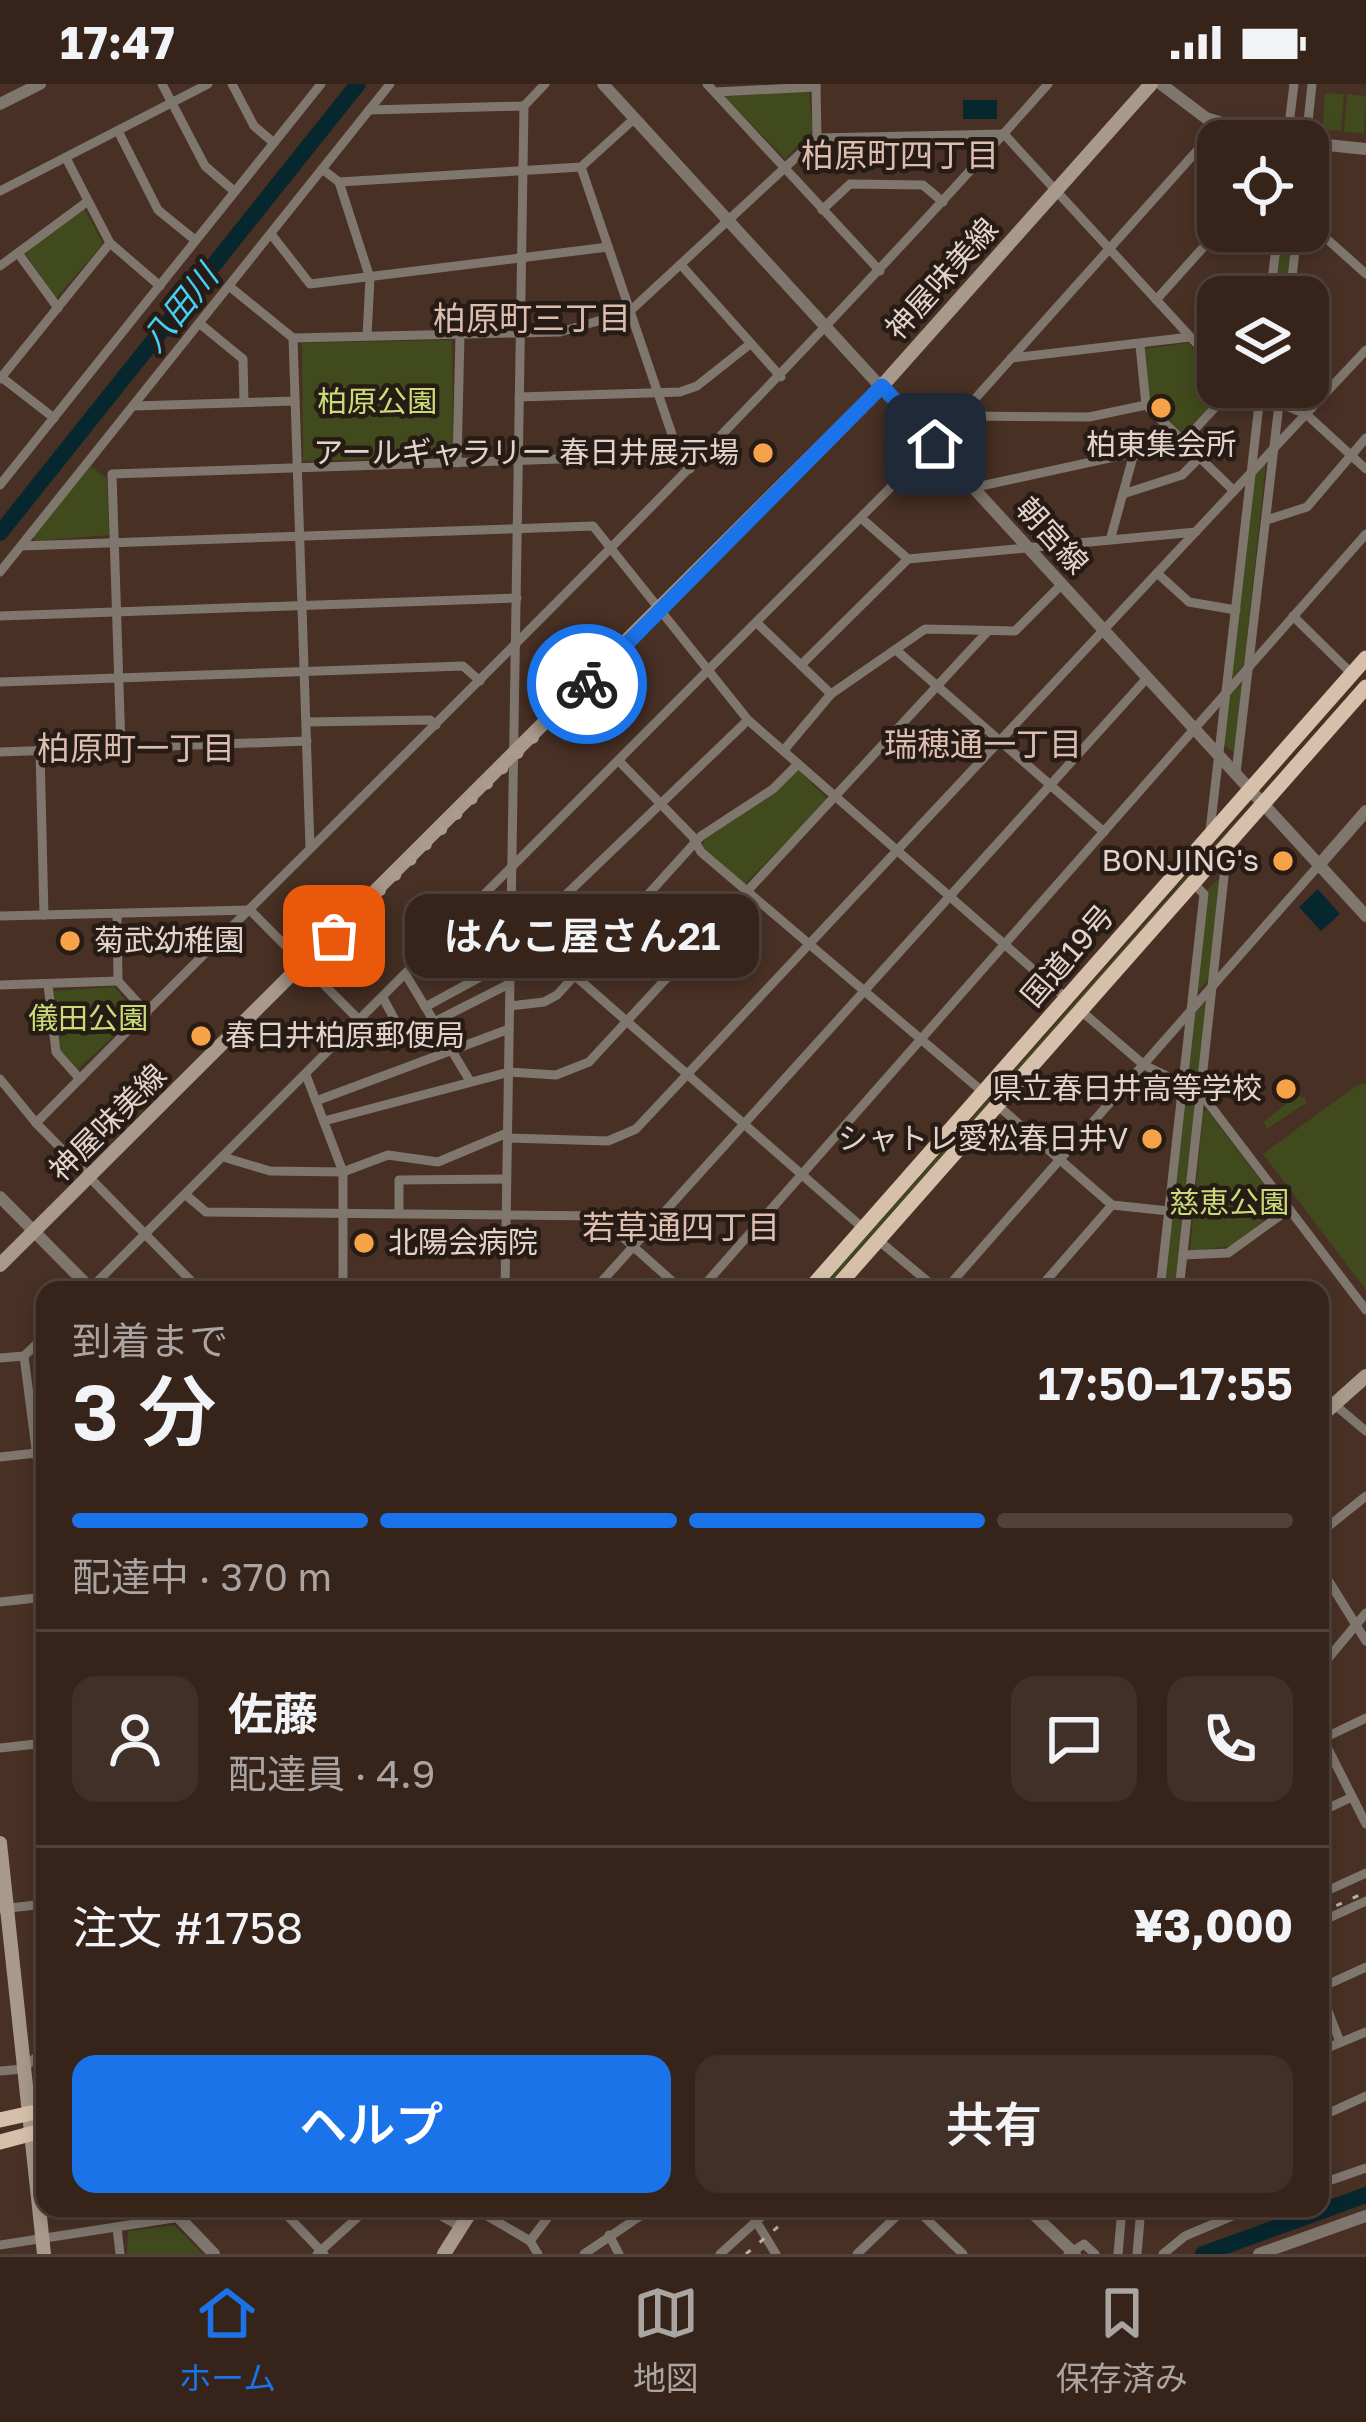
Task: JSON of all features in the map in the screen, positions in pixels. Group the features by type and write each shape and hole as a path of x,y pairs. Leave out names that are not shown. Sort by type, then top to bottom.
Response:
{"highway":[{"name":"国道19号","path":"1074,1004 1250,788 1366,658"},
{"name":"国道19号","path":"817,1281 1193,883 1366,687"},
{"name":"国道19号","path":"842,1281 990,1098"},
{"path":"0,2120 36,2112"},
{"path":"0,2142 36,2133"}],"main road":[{"name":"神屋味美線","path":"0,1264 305,966 882,386 1151,84"},
{"path":"1329,1410 1366,1376"},
{"path":"0,1843 23,2069 36,2109"},
{"path":"444,2254 467,2217"}],"street":[{"path":"0,104 40,84"},
{"path":"162,84 205,166 234,191"},
{"path":"0,190 208,84"},
{"path":"232,84 254,126 274,143"},
{"path":"0,485 321,84"},
{"path":"0,572 390,84"},
{"path":"505,1281 524,106 545,84"},
{"name":"朝宮線","path":"604,84 1365,913"},
{"path":"36,1124 310,848 517,649 830,328 1048,84"},
{"path":"1161,84 1213,120"},
{"path":"1288,120 1294,84"},
{"path":"1309,120 1312,84"},
{"path":"711,88 816,85 817,138"},
{"path":"711,88 880,271"},
{"path":"369,110 524,106"},
{"path":"339,182 581,167 635,118"},
{"path":"118,131 158,210 195,240"},
{"path":"229,286 293,338 560,332 629,312 817,138 1004,134 1197,344"},
{"path":"1329,145 1366,149"},
{"path":"99,1281 935,444 1197,151"},
{"path":"66,158 110,242 160,286"},
{"path":"581,167 679,455 690,469"},
{"path":"322,169 339,182 370,278 367,336"},
{"path":"822,210 850,184 923,185 943,202"},
{"path":"0,266 88,201"},
{"path":"271,234 310,284 608,247"},
{"path":"1329,241 1366,274"},
{"path":"54,418 1,377 110,242"},
{"path":"1156,300 1199,252"},
{"path":"18,253 58,308"},
{"path":"682,266 782,377"},
{"path":"199,323 243,359 244,402"},
{"path":"457,463 460,335"},
{"path":"1011,358 1190,337"},
{"path":"293,338 310,848"},
{"path":"519,398 697,386 750,344"},
{"path":"1140,346 1146,405 1234,490"},
{"path":"223,1157 270,1171 343,1172 388,1155 421,1162 450,1157 507,1136 622,1137 688,1074 1366,350"},
{"path":"134,406 295,401"},
{"path":"961,416 1089,417 1146,405"},
{"path":"976,487 1183,442 1216,408"},
{"path":"1210,836 1258,408"},
{"path":"1236,773 1279,408"},
{"path":"1290,408 1306,414 1366,469"},
{"path":"1267,520 1307,507 1366,438"},
{"path":"1111,537 1134,453"},
{"path":"90,458 112,474 679,455"},
{"path":"1123,494 1181,475 1199,458"},
{"path":"112,474 121,748"},
{"path":"861,518 908,559"},
{"path":"20,546 593,526 748,719 1144,1065 1200,1092 1366,1310"},
{"path":"801,665 908,559 1196,532"},
{"path":"708,1281 1366,534"},
{"path":"1157,574 1189,602 1236,610"},
{"path":"784,750 831,694 926,629 1015,631 1062,584"},
{"path":"0,616 517,598"},
{"path":"1293,616 1352,674"},
{"path":"757,623 831,694"},
{"path":"324,1121 509,1072 556,1075 580,1068 988,632"},
{"path":"896,650 1104,832"},
{"path":"0,682 464,667 480,681"},
{"path":"602,1281 1148,678"},
{"path":"526,933 748,719"},
{"path":"307,722 430,720 436,725"},
{"path":"0,752 307,741"},
{"path":"40,751 44,915"},
{"path":"619,761 748,892 1112,1205 1169,1211"},
{"path":"510,1006 544,1002 575,976 696,844 798,764"},
{"path":"949,1281 1366,811"},
{"path":"1180,1281 1227,844"},
{"path":"1161,1281 1204,894 1193,883"},
{"path":"0,916 250,910 360,1021"},
{"path":"116,914 118,981 147,1013"},
{"path":"431,950 442,959 510,930 526,933 864,1229"},
{"path":"425,1007 510,961"},
{"path":"406,975 470,1082"},
{"path":"0,986 118,981"},
{"path":"383,998 403,1034 510,983"},
{"path":"48,985 56,1052 80,1078"},
{"path":"316,1101 509,1029"},
{"path":"307,1076 343,1172 343,1281"},
{"path":"0,1079 36,1124 191,1281"},
{"path":"450,1157 450,1180"},
{"path":"399,1213 399,1180 506,1179"},
{"path":"186,1195 206,1212 599,1216 672,1281"},
{"path":"0,1196 81,1281"},
{"path":"1046,1281 1112,1205"},
{"path":"1183,1255 1228,1253 1289,1209"},
{"path":"878,1240 930,1281"},
{"path":"0,1358 24,1356 36,1348"},
{"path":"24,1356 36,1424"},
{"path":"1335,1405 1366,1431"},
{"path":"0,1457 36,1453"},
{"path":"1329,1526 1366,1496"},
{"path":"1329,1582 1366,1641"},
{"path":"0,1602 36,1598"},
{"path":"1329,1657 1366,1613"},
{"path":"1329,1734 1366,1718"},
{"path":"0,1748 36,1744"},
{"path":"1329,1753 1366,1824"},
{"path":"1329,1808 1352,1797"},
{"path":"1329,1890 1366,1873"},
{"path":"1329,1918 1366,1901"},
{"path":"4,1908 36,1905"},
{"path":"1329,1985 1366,1967"},
{"path":"1329,2013 1340,2042"},
{"path":"1329,2047 1366,2032"},
{"path":"0,2072 23,2069 36,2057"},
{"path":"1329,2113 1366,2096"},
{"path":"1329,2181 1366,2168"},
{"path":"1259,2254 1366,2216"},
{"path":"0,2246 44,2246 158,2217"},
{"path":"185,2217 214,2254"},
{"path":"288,2217 320,2253 358,2217"},
{"path":"444,2217 461,2227"},
{"path":"489,2217 530,2241 538,2254"},
{"path":"530,2241 549,2217"},
{"path":"584,2254 636,2217"},
{"path":"752,2217 776,2254"},
{"path":"720,2254 760,2217"},
{"path":"857,2254 896,2217"},
{"path":"924,2217 962,2254"},
{"path":"1036,2217 1072,2253 1084,2244 1095,2254"},
{"path":"1118,2254 1120,2217"},
{"path":"1137,2254 1141,2217"},
{"path":"1163,2254 1185,2236 1229,2217"},
{"path":"117,2228 120,2254"},
{"path":"609,2235 619,2254"}],"green space":[{"path":"809,91 813,130 785,159 726,98 728,92"},
{"path":"1325,93 1344,94 1341,131 1329,130 1329,120 1323,120"},
{"path":"1347,94 1366,96 1364,133 1344,132"},
{"path":"84,208 103,244 56,298 24,252"},
{"path":"1279,252 1290,252 1287,276 1276,276"},
{"name":"柏原公園","path":"452,340 453,457 303,461 302,343"},
{"path":"1188,343 1197,353 1197,408 1209,408 1181,435 1149,403 1144,349"},
{"path":"1266,462 1244,664 1232,678 1253,475"},
{"path":"89,465 107,478 109,535 35,541 32,536"},
{"path":"1242,684 1234,753 1224,744 1228,698"},
{"path":"799,770 828,800 745,884 703,848 704,838"},
{"path":"1240,817 831,1281 827,1281"},
{"path":"1220,878 1208,980 1196,994 1208,889"},
{"name":"儀田公園","path":"114,987 138,1014 78,1069 60,1050 52,991"},
{"path":"1207,1000 1197,1084 1187,1078 1194,1015"},
{"path":"1366,1084 1366,1290 1263,1154 1357,1085"},
{"path":"1186,1091 1196,1096 1175,1281 1165,1281"},
{"path":"1295,1096 1305,1098 1306,1103 1267,1129 1264,1122"},
{"name":"慈恵公園","path":"1207,1110 1280,1206 1233,1246 1190,1251 1203,1112"},
{"path":"174,2225 203,2254 127,2254 128,2231"}],"water":[{"path":"963,100 997,100 997,119 963,119"},
{"path":"1318,889 1340,914 1321,931 1299,907"}],"waterway":[{"name":"八田川","path":"0,533 358,84"},
{"path":"1329,2208 1366,2195"},
{"path":"1203,2254 1305,2217"}],"railway":[{"path":"1329,1909 1366,1892"},
{"path":"746,2254 789,2217"}],"way so far":[{"path":"334,936 587,684"}],"place":[{"name":"柏東集会所","path":"1161,408"},
{"name":"アールギャラリー 春日井展示場","path":"763,453"},
{"name":"BONJING's","path":"1283,861"},
{"name":"はんこ屋さん21","path":"334,936"},
{"name":"菊武幼稚園","path":"70,941"},
{"name":"春日井柏原郵便局","path":"201,1036"},
{"name":"県立春日井高等学校","path":"1286,1089"},
{"name":"シャトレ愛松春日井V","path":"1152,1139"},
{"name":"北陽会病院","path":"364,1243"}],"district":[{"name":"柏原町四丁目","path":"900,155"},
{"name":"柏原町三丁目","path":"532,318"},
{"name":"瑞穂通一丁目","path":"983,744"},
{"name":"柏原町一丁目","path":"136,748"},
{"name":"若草通四丁目","path":"681,1227"}],"route":[{"path":"587,684 882,386 935,444"}]}
